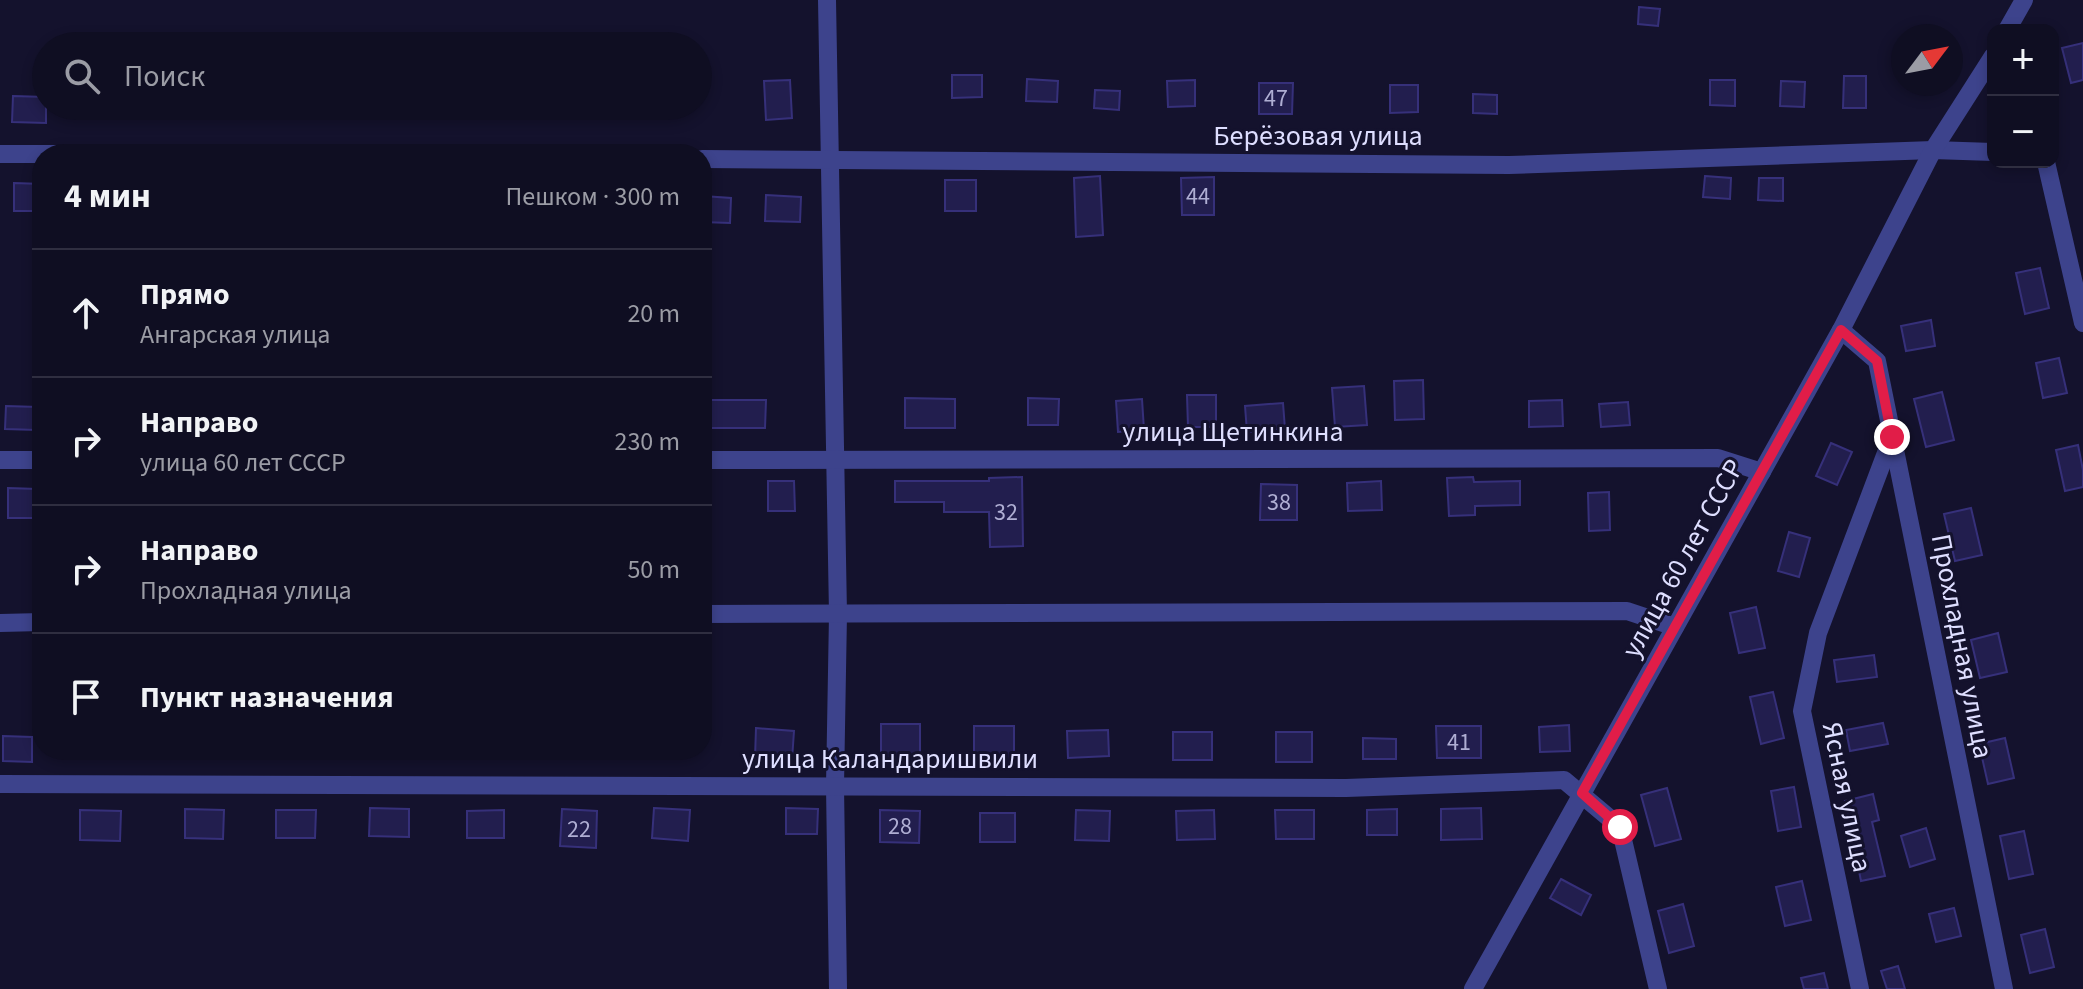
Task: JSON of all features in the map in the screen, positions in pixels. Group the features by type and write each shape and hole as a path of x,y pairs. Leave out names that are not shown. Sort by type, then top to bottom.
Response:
{"street":[{"path":"827,0 838,614 835,786 838,989"},
{"path":"2010,24 2024,0"},
{"name":"улица 60 лет СССР","path":"1473,989 1841,330 1933,150 1987,65"},
{"name":"Берёзовая улица","path":"712,159 1509,165 1933,150 1987,152"},
{"path":"0,154 32,154"},
{"path":"2047,168 2083,323"},
{"name":"Прохладная улица","path":"1841,330 1877,361 2004,989"},
{"name":"Ясная улица","path":"1860,989 1802,711 1818,633 1892,437"},
{"name":"улица Щетинкина","path":"712,460 1718,458 1762,472"},
{"path":"0,460 32,460"},
{"path":"712,614 1627,611 1675,627"},
{"path":"0,623 32,622"},
{"name":"улица Каландаришвили","path":"0,784 1346,788 1564,780 1582,793"},
{"path":"1582,793 1620,827 1658,989"}],"building":[{"path":"1639,7 1660,9 1658,26 1638,24"},
{"path":"2083,43 2083,80 2071,83 2062,48"},
{"path":"952,75 982,75 982,97 952,98"},
{"path":"1844,76 1866,76 1866,108 1843,108"},
{"path":"1027,79 1058,81 1057,102 1026,101"},
{"path":"790,80 792,118 766,120 764,81"},
{"path":"1195,80 1195,106 1168,107 1167,81"},
{"path":"1710,80 1735,80 1735,106 1710,105"},
{"path":"1781,81 1805,82 1804,107 1780,106"},
{"path":"1259,83 1293,83 1292,114 1259,114"},
{"path":"1390,85 1418,85 1418,112 1390,113"},
{"path":"1095,90 1120,91 1119,110 1094,108"},
{"path":"1473,94 1497,95 1497,114 1473,113"},
{"path":"13,96 32,97 32,120 46,120 46,123 12,122"},
{"path":"1100,176 1103,235 1076,237 1074,178"},
{"path":"1705,176 1731,178 1730,199 1703,197"},
{"path":"1214,177 1214,215 1182,215 1181,178"},
{"path":"1759,178 1783,178 1783,201 1758,200"},
{"path":"945,180 976,180 976,211 945,211"},
{"path":"14,183 32,184 32,211 14,211"},
{"path":"766,195 801,197 800,222 765,221"},
{"path":"712,197 731,198 730,223 712,222"},
{"path":"2040,268 2049,308 2025,314 2016,273"},
{"path":"1931,320 1935,346 1906,351 1901,326"},
{"path":"2059,358 2067,393 2043,398 2036,363"},
{"path":"1423,380 1424,419 1395,420 1394,381"},
{"path":"1364,386 1367,425 1335,427 1332,388"},
{"path":"1942,392 1954,440 1926,447 1914,399"},
{"path":"1187,395 1216,395 1216,427 1188,427"},
{"path":"905,398 955,399 955,428 905,428"},
{"path":"1028,398 1059,399 1058,425 1028,425"},
{"path":"1142,399 1144,430 1118,432 1116,401"},
{"path":"712,400 766,400 765,428 712,428"},
{"path":"1562,400 1563,426 1529,427 1529,401"},
{"path":"1628,402 1630,425 1601,427 1599,404"},
{"path":"1283,403 1285,429 1247,432 1245,406"},
{"path":"6,406 32,407 32,430 5,429"},
{"path":"1831,443 1852,452 1837,485 1816,476"},
{"path":"2078,445 2083,487 2065,491 2056,450"},
{"path":"1022,477 1023,546 990,547 989,512 944,512 944,502 895,502 895,481 989,481 989,478"},
{"path":"1473,477 1474,482 1520,481 1520,505 1475,506 1475,515 1449,516 1447,478"},
{"path":"768,481 794,481 795,511 768,511"},
{"path":"1381,481 1382,510 1348,511 1347,483"},
{"path":"1261,484 1297,485 1297,520 1260,520"},
{"path":"8,488 32,489 32,518 8,518"},
{"path":"1609,492 1610,530 1589,531 1588,493"},
{"path":"1971,508 1982,555 1955,561 1944,514"},
{"path":"1789,532 1810,538 1799,577 1778,571"},
{"path":"1756,607 1765,648 1739,653 1730,613"},
{"path":"1998,633 2007,672 1980,678 1971,640"},
{"path":"1874,655 1877,677 1837,682 1834,660"},
{"path":"1773,692 1784,738 1761,744 1750,697"},
{"path":"1883,723 1888,744 1850,751 1846,730"},
{"path":"881,724 920,724 920,762 881,761"},
{"path":"1569,725 1570,751 1540,752 1539,727"},
{"path":"974,726 1014,726 1014,761 974,761"},
{"path":"1436,726 1481,726 1481,758 1437,758"},
{"path":"756,728 794,731 792,760 755,758"},
{"path":"1108,730 1109,756 1068,758 1067,731"},
{"path":"1173,732 1212,732 1212,760 1173,760"},
{"path":"1276,732 1312,732 1312,762 1276,762"},
{"path":"3,736 32,737 32,762 3,761"},
{"path":"1363,738 1396,739 1396,759 1363,759"},
{"path":"2005,738 2014,778 1988,784 1979,744"},
{"path":"1794,787 1801,827 1778,831 1771,791"},
{"path":"1667,788 1681,839 1655,846 1641,795"},
{"path":"1873,794 1879,820 1872,822 1885,876 1861,881 1845,801"},
{"path":"370,808 409,809 409,837 369,836"},
{"path":"654,808 690,810 688,841 652,838"},
{"path":"786,808 818,809 817,834 786,834"},
{"path":"1481,808 1482,839 1441,840 1441,809"},
{"path":"185,809 224,810 223,839 185,838"},
{"path":"562,809 597,811 596,848 560,846"},
{"path":"1397,809 1397,835 1367,835 1367,810"},
{"path":"80,810 121,811 120,841 80,840"},
{"path":"276,810 316,810 315,838 276,838"},
{"path":"504,810 504,838 467,838 467,811"},
{"path":"880,810 920,811 919,843 880,842"},
{"path":"1076,810 1110,811 1109,841 1075,840"},
{"path":"1214,810 1215,839 1177,840 1176,811"},
{"path":"1275,810 1314,810 1314,839 1276,839"},
{"path":"980,813 1015,813 1015,842 980,842"},
{"path":"1926,828 1935,859 1910,867 1901,836"},
{"path":"2024,831 2033,874 2009,879 2000,836"},
{"path":"1561,879 1591,895 1581,915 1550,898"},
{"path":"1802,881 1811,920 1785,926 1776,887"},
{"path":"1683,904 1694,946 1669,953 1658,911"},
{"path":"1954,908 1961,936 1936,942 1929,914"},
{"path":"2045,929 2054,967 2030,973 2021,935"},
{"path":"1898,966 1905,989 1887,989 1881,971"},
{"path":"1824,973 1828,989 1804,989 1801,978"}],"route":[{"path":"1620,827 1582,793 1841,330 1877,361 1892,437"}]}
